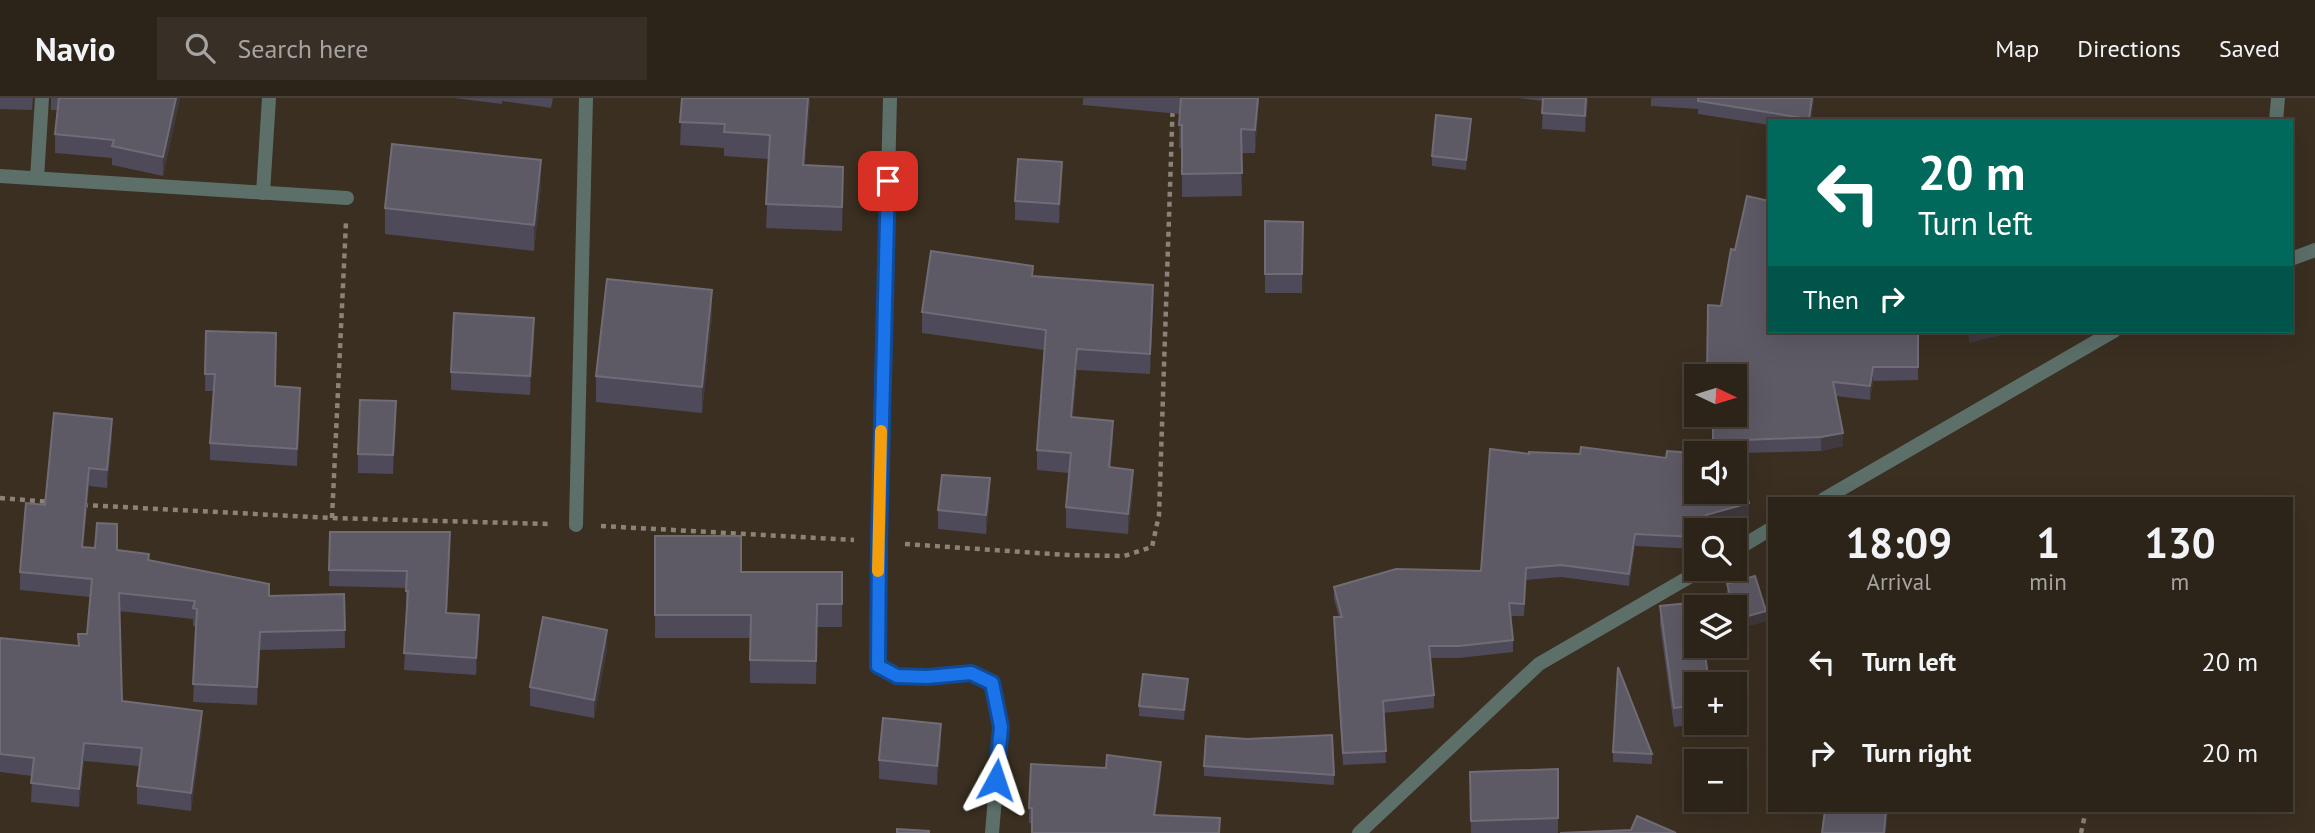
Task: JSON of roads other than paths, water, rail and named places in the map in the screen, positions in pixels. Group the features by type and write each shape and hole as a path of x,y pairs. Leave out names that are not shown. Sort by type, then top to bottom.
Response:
{"street":[{"path":"37,178 42,98"},
{"path":"263,193 269,98"},
{"path":"576,524 586,98"},
{"path":"890,98 878,666 897,676 927,677 971,673 992,683 1001,727 992,833"},
{"path":"2276,119 2278,98"},
{"path":"0,176 347,198"},
{"path":"2293,258 2315,250"},
{"path":"1827,497 2111,333"},
{"path":"1747,543 1768,531"},
{"path":"1359,833 1539,664 1684,580"}]}
